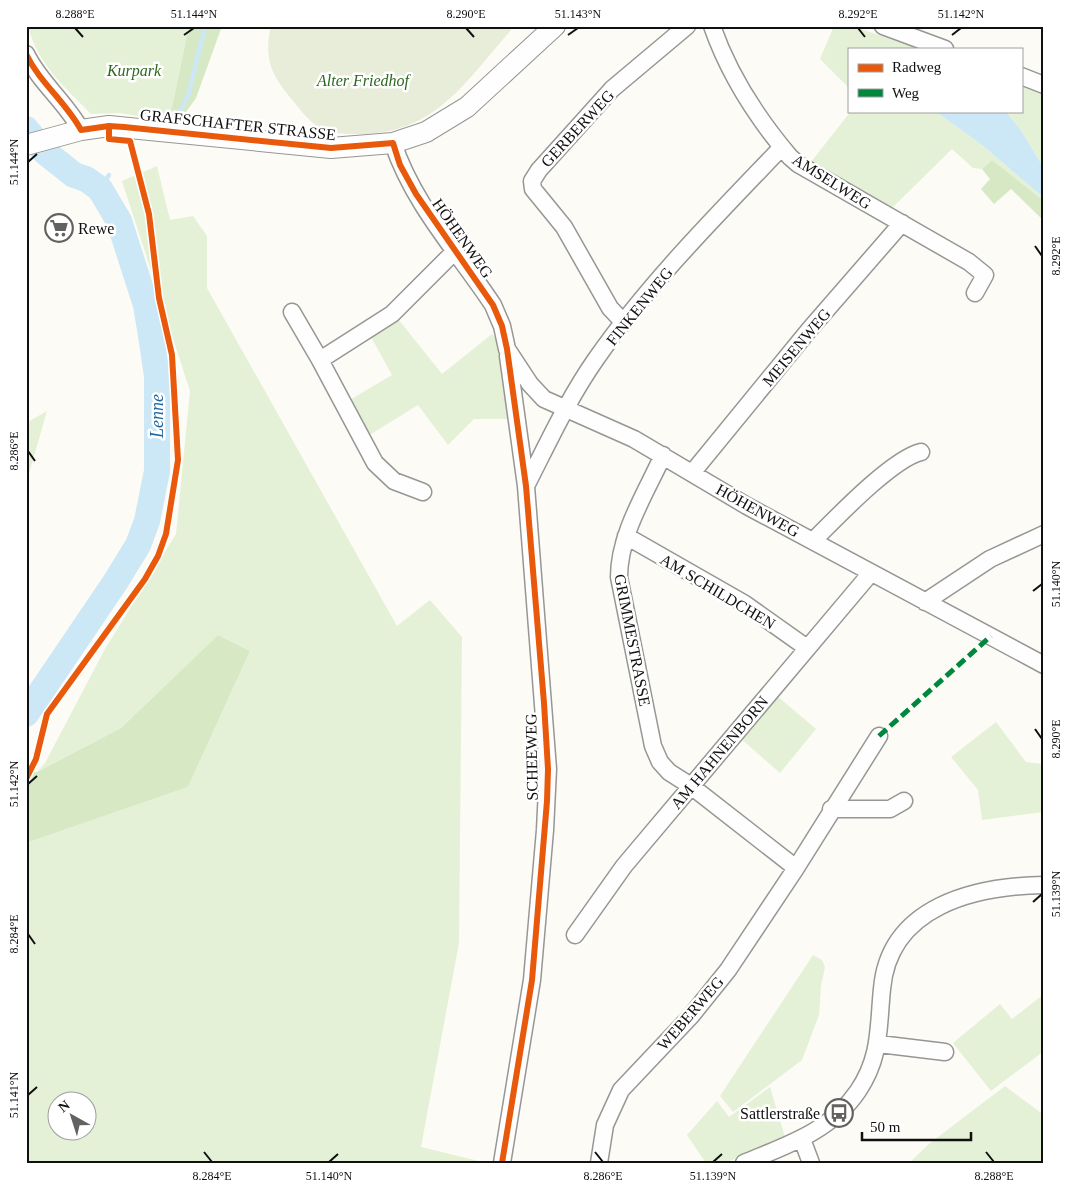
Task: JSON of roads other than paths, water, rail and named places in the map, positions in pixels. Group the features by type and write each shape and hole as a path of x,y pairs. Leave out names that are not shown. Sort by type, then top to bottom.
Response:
{"street":[{"name":"GRAFSCHAFTER STRASSE","path":"26,145 75,132 108,126 331,148 393,143 426,132 467,107 555,26"},
{"name":"GERBERWEG","path":"624,323 610,308 564,227 533,189 532,181 539,170 612,90 687,26"},
{"name":"AMSELWEG","path":"712,26 722,54 739,86 782,147 798,164 969,262 985,275 975,293"},
{"path":"884,26 942,48"},
{"path":"26,54 45,83 68,108 75,132"},
{"path":"1022,76 1044,85"},
{"name":"HÖHENWEG","path":"393,143 400,165 412,188 493,305 502,326 507,349 538,393 551,404 610,428 663,456 747,506 870,574 1044,665"},
{"name":"FINKENWEG","path":"526,486 564,409 596,358 698,234 782,147"},
{"name":"MEISENWEG","path":"692,472 809,330 902,223"},
{"path":"320,360 392,314 455,251"},
{"path":"292,312 320,360 375,464 394,482 423,492"},
{"name":"SCHEEWEG","path":"502,1163 532,980 548,769 526,486 507,349"},
{"name":"HÖHENWEG","path":"813,541 854,500 908,455 921,452"},
{"name":"GRIMMESTRASSE","path":"663,456 626,536 621,553 619,577 656,756 664,767 691,786"},
{"path":"925,602 990,559 1044,534"},
{"name":"AM SCHILDCHEN","path":"626,536 745,604 807,648"},
{"name":"AM HAHNENBORN","path":"575,935 624,866 870,574"},
{"name":"WEBERWEG","path":"599,1163 605,1125 621,1090 705,999 728,970 796,868 879,736"},
{"path":"691,786 796,868"},
{"path":"831,810 890,808 904,801"},
{"path":"744,1163 802,1139 839,1113 850,1102 866,1079 879,1044 884,976 893,950 909,928 944,904 978,892 1001,887 1044,885"},
{"path":"879,1044 945,1052"},
{"path":"802,1139 811,1163"}],"water":[{"path":"936,112 1006,112 1020,129 1044,168 1044,198 982,145"}],"waterway":[{"path":"177,117 188,96 205,26"},
{"name":"Lenne","path":"26,129 45,152 74,175 86,179 100,189 119,221 146,305 157,376 157,471 147,521 138,545 116,581 26,714"},
{"path":"100,189 109,175"}],"place":[{"name":"Rewe","path":"59,228"},
{"name":"Sattlerstraße","path":"839,1113"}],"park label":[{"name":"Kurpark","path":"134,70"},
{"name":"Alter Friedhof","path":"363,80"}]}
